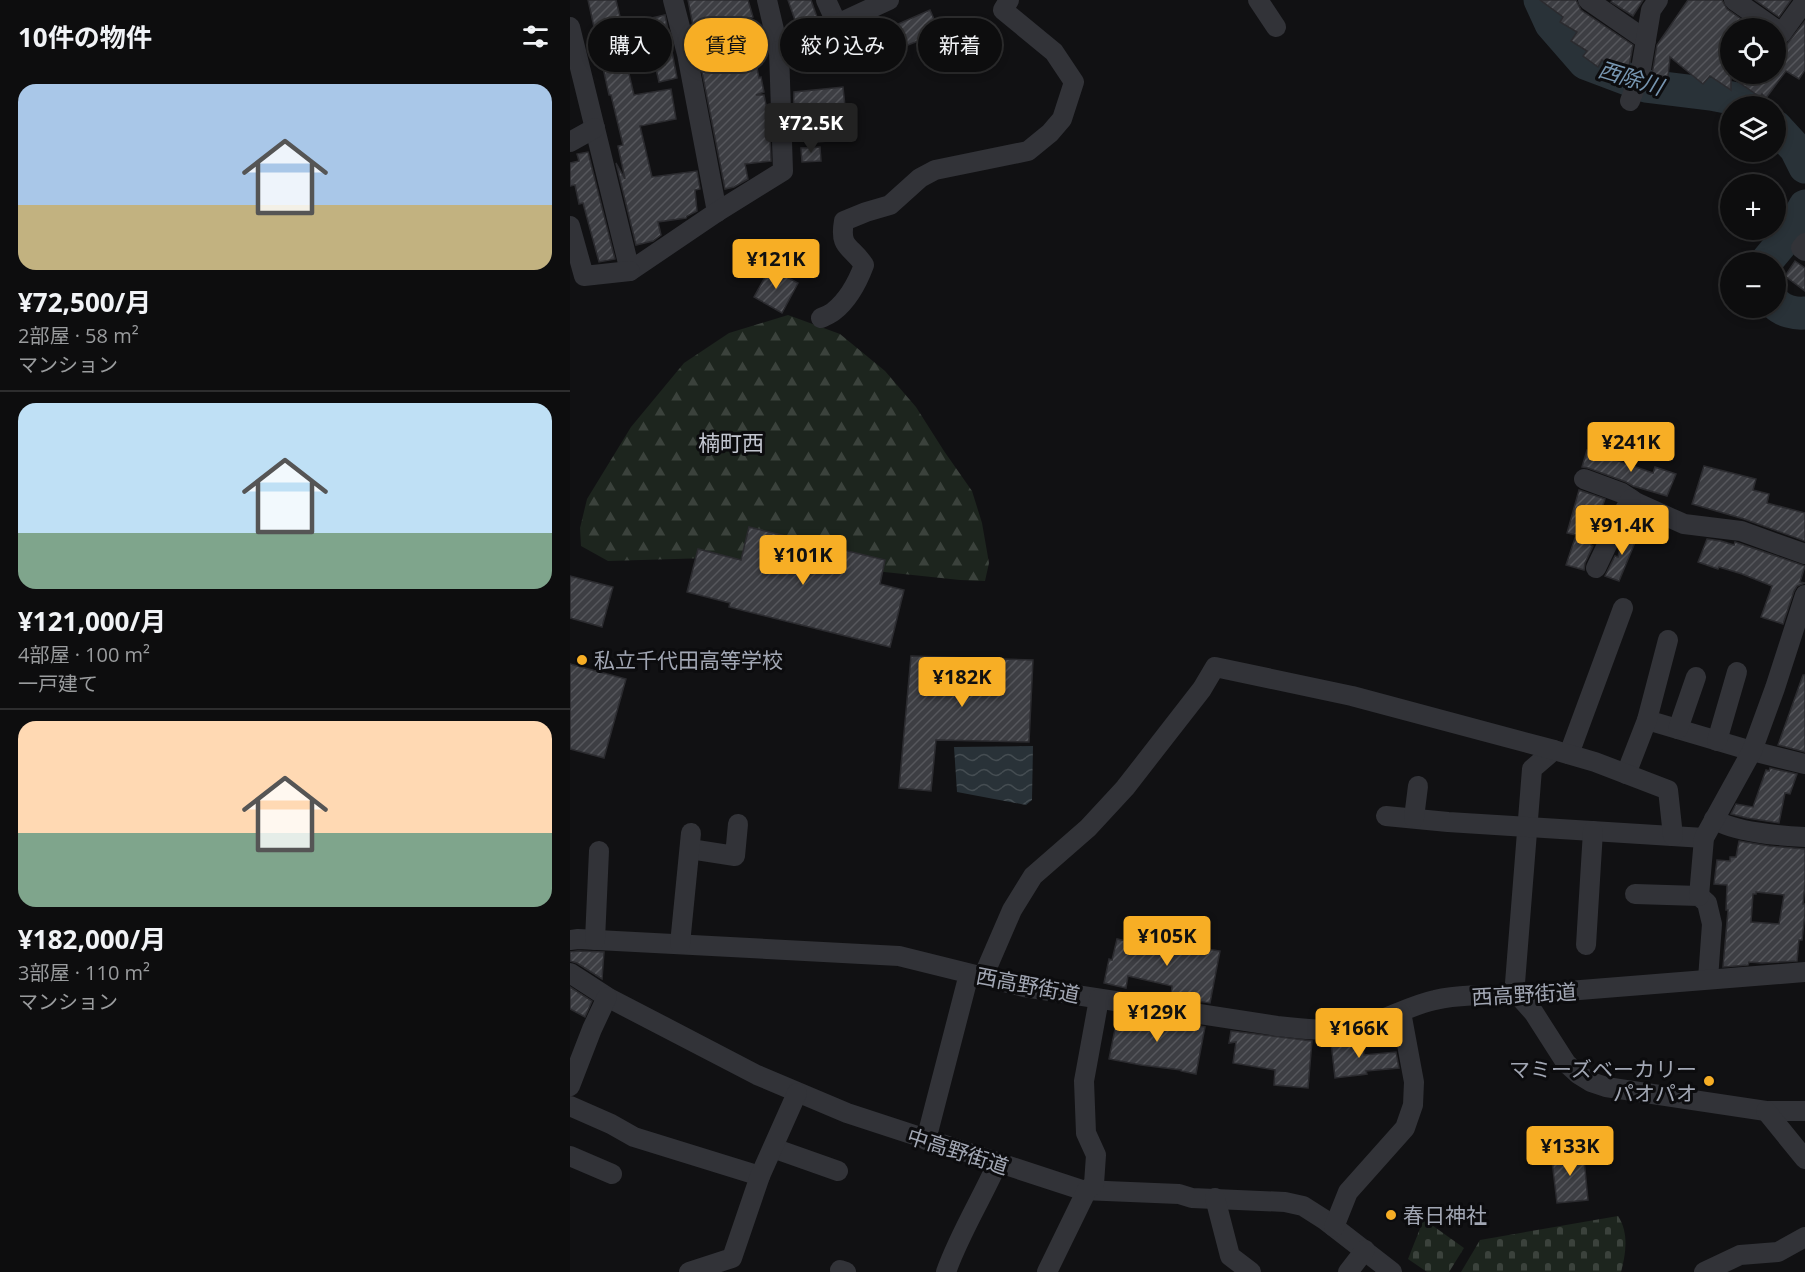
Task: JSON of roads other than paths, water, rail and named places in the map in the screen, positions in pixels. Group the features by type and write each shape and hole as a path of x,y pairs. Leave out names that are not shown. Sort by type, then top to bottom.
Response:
{"street":[{"path":"673,0 687,54 717,212"},
{"path":"570,226 584,276 630,271 783,171 779,51 767,0"},
{"path":"826,0 834,18"},
{"path":"850,18 889,0"},
{"path":"821,318 834,312 845,299 858,280 864,265 858,256 846,246 841,235 843,221 890,205 920,178 934,170 1028,151 1050,133 1062,119 1074,82 1054,52 1003,10 1009,0"},
{"path":"1258,0 1276,27"},
{"path":"1588,0 1646,40"},
{"path":"1630,101 1640,75 1651,10 1658,0"},
{"path":"1734,0 1757,18"},
{"path":"1786,23 1805,1"},
{"path":"570,27 575,63 595,128 630,271"},
{"path":"570,142 595,128"},
{"path":"1805,243 1801,248 1805,251"},
{"path":"1584,479 1622,493 1637,503 1684,524 1741,531 1805,554"},
{"path":"1596,568 1631,499"},
{"path":"1699,896 1704,838 1752,751 1805,595"},
{"path":"1623,608 1561,752 1532,769 1519,943 1515,968 1518,995 1534,1013 1566,1063 1591,1082 1606,1087 1766,1111 1805,1111"},
{"path":"1626,774 1647,720 1668,640"},
{"path":"926,1140 976,976 1012,910 1033,876 1088,828 1125,789 1202,689 1215,667 1352,696 1561,752 1626,774 1668,790 1673,836"},
{"path":"1717,741 1737,672"},
{"path":"1678,729 1696,677"},
{"path":"1647,720 1805,764"},
{"path":"1414,818 1418,786"},
{"path":"1386,816 1704,838"},
{"path":"1714,819 1738,829 1805,837"},
{"path":"680,944 691,841 735,855 738,824"},
{"path":"1586,945 1593,831"},
{"path":"595,940 600,851"},
{"path":"1635,894 1699,896 1707,903 1712,924 1708,979"},
{"name":"西高野街道","path":"570,940 899,956 1024,987 1317,1030 1355,1027 1376,1022 1435,1000 1486,994 1518,995 1805,972"},
{"name":"中高野街道","path":"570,973 607,997 757,1075 847,1113 997,1164 1087,1190 1179,1194 1192,1198 1285,1202 1303,1206 1391,1271"},
{"path":"570,1086 607,997"},
{"path":"1047,1272 1087,1190 1094,1184 1096,1155 1086,1132 1084,1081 1099,999"},
{"path":"1334,1227 1348,1192 1406,1128 1413,1105 1414,1082 1401,1012"},
{"path":"689,1272 732,1258 760,1176 797,1093"},
{"path":"570,1106 634,1137 760,1176"},
{"path":"1766,1111 1805,1159"},
{"path":"773,1148 838,1171"},
{"path":"570,1155 612,1174"},
{"path":"946,1272 952,1254 997,1164"},
{"path":"1215,1198 1230,1256 1251,1272"},
{"path":"1704,1272 1740,1255 1778,1252 1805,1237"},
{"path":"1348,1272 1365,1250"}],"water":[{"path":"1033,746 1032,800 1026,805 957,792 954,747"}],"waterway":[{"name":"西除川","path":"1540,0 1551,24 1585,63 1646,86 1721,96"},
{"name":"西除川","path":"1786,138 1796,149 1805,167"},
{"name":"西除川","path":"1774,252 1790,233 1805,206"},
{"name":"西除川","path":"1786,310 1805,313"}],"place":[{"name":"私立千代田高等学校","path":"582,660"},
{"name":"マミーズベーカリー パオパオ","path":"1709,1081"},
{"name":"春日神社","path":"1391,1215"}],"district":[{"name":"楠町西","path":"731,442"}]}
